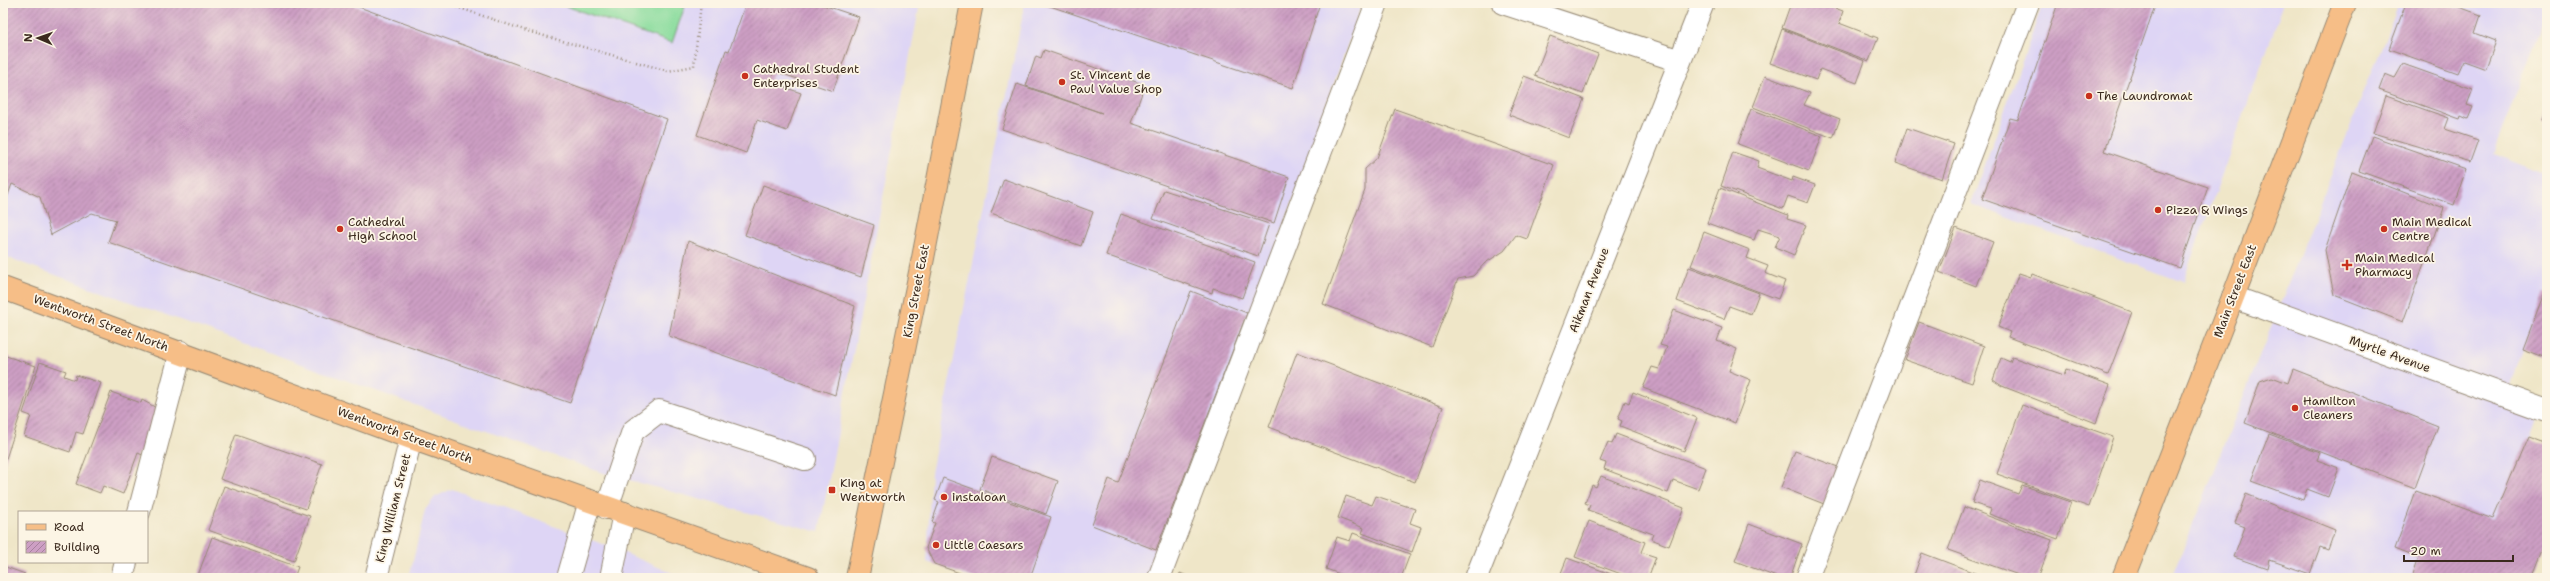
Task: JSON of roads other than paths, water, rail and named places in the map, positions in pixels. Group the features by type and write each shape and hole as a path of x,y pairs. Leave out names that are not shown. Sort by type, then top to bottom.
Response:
{"main road":[{"name":"King Street East","path":"857,578 923,258 972,3"},
{"name":"Main Street East","path":"2123,578 2233,297 2345,3"},
{"name":"Wentworth Street North","path":"3,288 181,352 411,438 808,578"}],"street":[{"path":"1159,578 1377,3"},
{"path":"1503,3 1680,61"},
{"name":"Aikman Avenue","path":"1476,578 1703,3"},
{"path":"1808,578 2028,3"},
{"name":"Myrtle Avenue","path":"2233,297 2547,411"},
{"path":"139,511 181,352"},
{"path":"568,578 607,507 633,431 659,411 805,459"},
{"name":"King William Street","path":"376,578 411,438"},
{"path":"607,507 611,578"},
{"path":"122,578 126,563"}],"place":[{"name":"Cathedral Student Enterprises","path":"745,76"},
{"name":"St. Vincent de Paul Value Shop","path":"1062,82"},
{"name":"The Laundromat","path":"2089,96"},
{"name":"Pizza & Wings","path":"2158,210"},
{"name":"Cathedral High School","path":"340,229"},
{"name":"Main Medical Centre","path":"2384,229"},
{"name":"Main Medical Pharmacy","path":"2347,265"},
{"name":"Hamilton Cleaners","path":"2295,408"},
{"name":"King at Wentworth","path":"832,490"},
{"name":"instaloan","path":"944,497"},
{"name":"Little Caesars","path":"936,545"}]}
